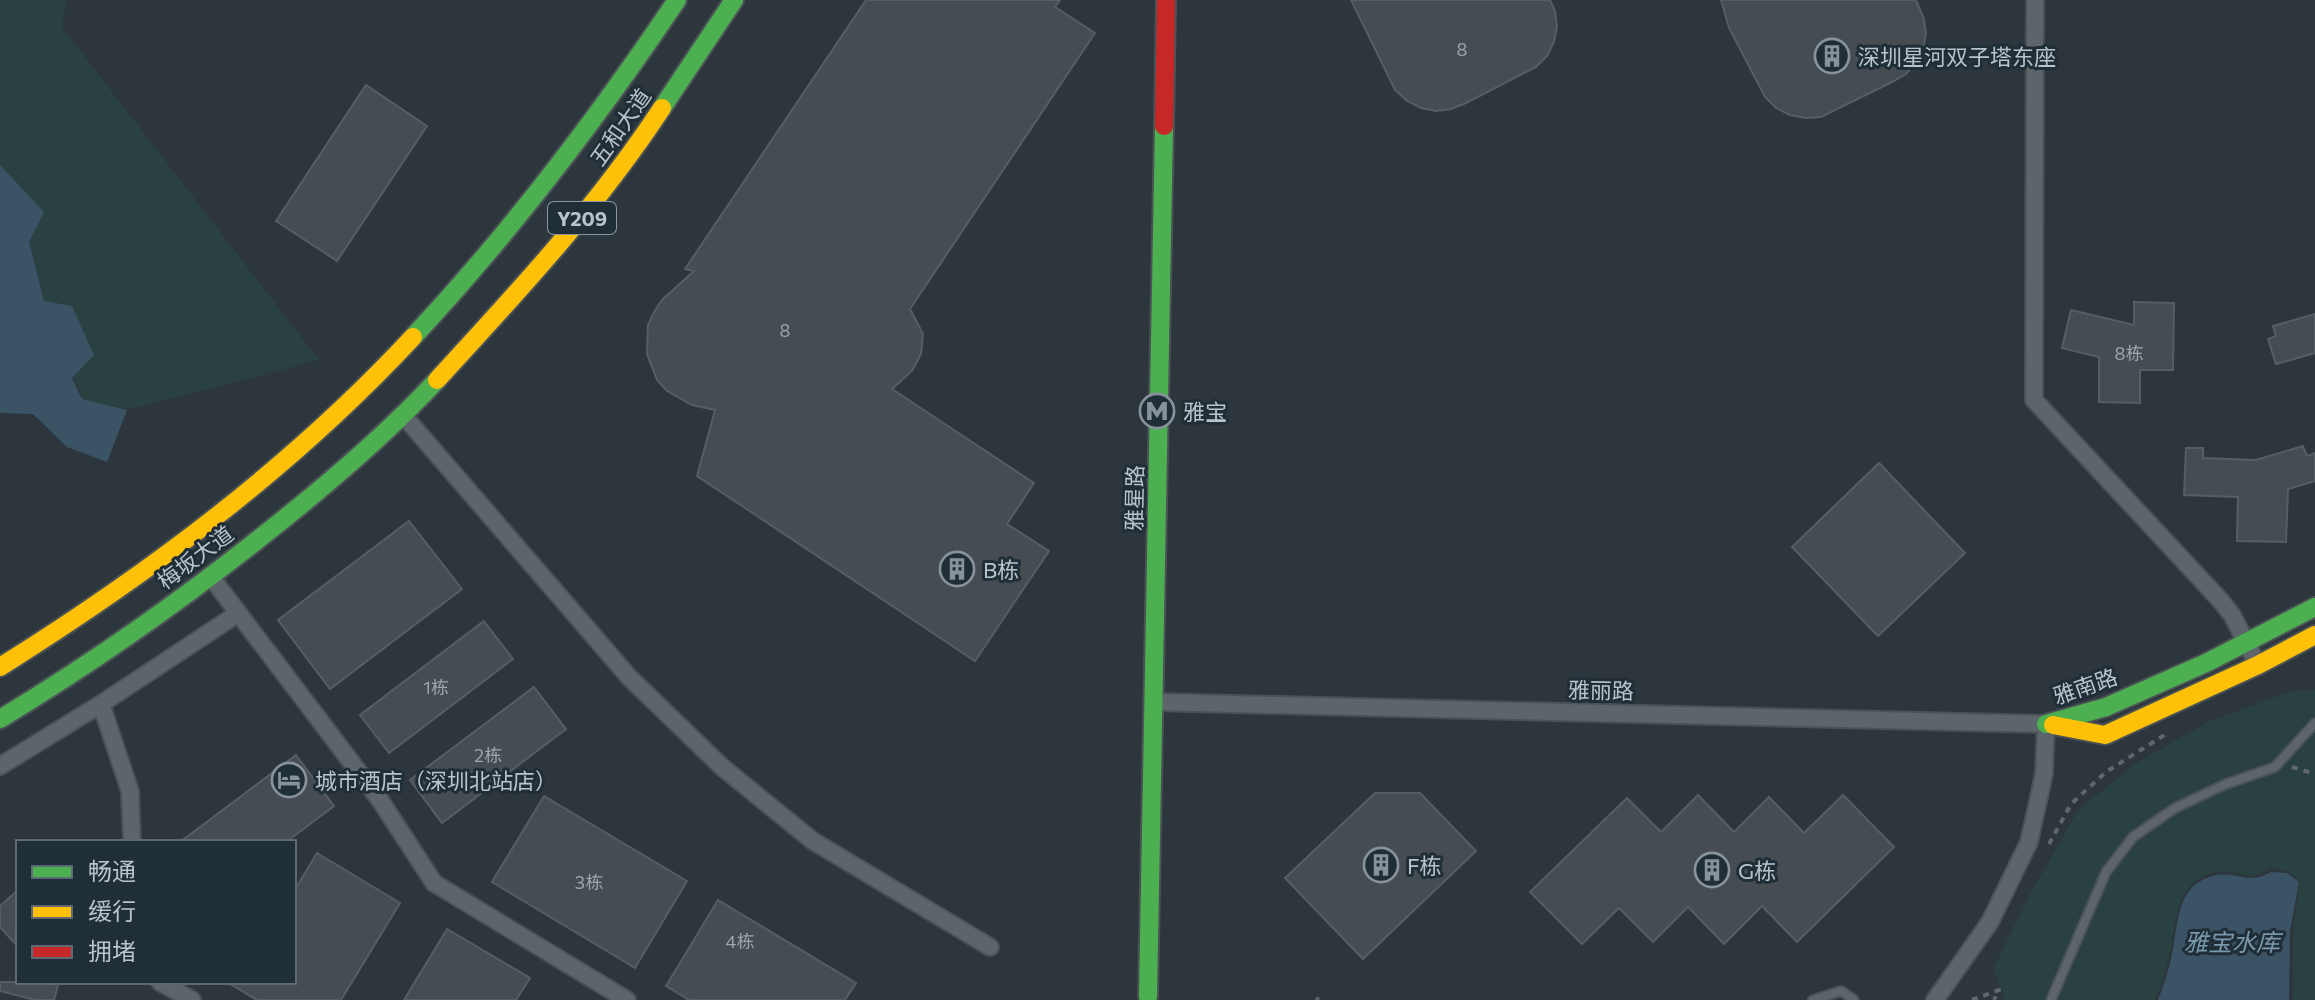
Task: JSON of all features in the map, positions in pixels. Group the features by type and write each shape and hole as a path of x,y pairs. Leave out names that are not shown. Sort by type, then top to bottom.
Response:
{"main road":[{"name":"五和大道","path":"355,396 437,312 514,223 586,131 677,0"},
{"name":"五和大道","path":"404,416 553,254 618,174 734,0"},
{"name":"雅星路","path":"1150,998 1166,0"},
{"name":"梅坂大道","path":"0,667 153,565 262,480 355,396"},
{"name":"梅坂大道","path":"0,719 59,683 211,577 304,503 404,416"},
{"name":"雅南路","path":"2046,724 2106,707 2248,642 2315,607"},
{"name":"雅南路","path":"2046,724 2105,735 2258,665 2315,635"}],"street":[{"path":"2035,0 2034,400 2221,601 2248,642 2258,665"},
{"path":"404,416 629,677 722,767 813,841 990,947"},
{"path":"211,577 380,800 434,883 627,1000"},
{"path":"0,766 237,614"},
{"name":"雅丽路","path":"1154,702 2046,724"},
{"path":"101,704 130,791 132,840"},
{"path":"1935,1000 1990,922 2029,842 2044,774 2046,724"},
{"path":"164,984 192,1000"}],"lane":[{"path":"2051,1000 2106,872 2133,837 2175,808 2226,784 2275,767 2315,723"},
{"path":"1813,1000 1841,991 1854,1000"}],"path":[{"path":"2048,845 2071,804 2106,772 2171,731"},
{"path":"2278,763 2315,774"},
{"path":"1972,1000 1999,990 1994,1000"}],"green space":[{"path":"0,0 67,0 62,27 319,360 127,410 82,399 44,301 29,242 43,212 0,165"},
{"path":"2315,690 2315,1000 2293,1000 2293,929 2300,880 2286,871 2270,868 2254,875 2229,871 2212,873 2190,886 2179,908 2169,958 2155,1000 2005,1000 1993,969 2029,896 2079,809 2138,762 2210,721 2292,691"}],"water":[{"path":"0,165 44,212 29,242 44,301 72,306 94,355 72,378 82,399 127,410 107,462 67,447 33,414 0,413"},
{"name":"雅宝水库","path":"2271,872 2287,873 2299,882 2290,931 2289,1000 2158,1000 2170,964 2180,909 2191,889 2213,876 2255,878"}],"building":[{"path":"866,0 1060,0 1055,7 1095,33 910,309 923,334 921,354 912,371 892,389 1034,483 1007,524 1049,551 975,661 697,476 715,410 692,405 667,391 657,380 647,354 648,325 654,312 662,300 694,271 685,269"},
{"path":"1351,0 1550,0 1557,27 1547,56 1536,67 1466,103 1436,111 1407,101 1395,90"},
{"name":"深圳星河双子塔东座","path":"1721,0 1916,0 1924,19 1926,34 1923,49 1906,74 1892,82 1821,117 1790,115 1776,108 1765,97 1729,28"},
{"path":"366,85 427,126 337,261 276,221"},
{"path":"2134,302 2174,303 2173,370 2140,370 2140,403 2099,402 2099,357 2062,348 2071,310 2134,325"},
{"path":"2315,314 2315,353 2276,364 2268,339 2276,336 2273,326"},
{"path":"2303,446 2307,456 2315,453 2315,481 2288,489 2286,542 2237,541 2238,497 2184,495 2186,448 2203,448 2203,458 2256,460"},
{"path":"1879,463 1965,553 1878,636 1792,547"},
{"path":"409,521 462,589 330,689 278,620"},
{"path":"484,621 513,659 389,753 360,715"},
{"path":"534,687 566,729 442,823 410,780"},
{"name":"城市酒店（深圳北站店）","path":"296,755 334,806 289,840 183,840"},
{"name":"F栋","path":"1375,793 1420,793 1476,851 1363,959 1285,878"},
{"name":"G栋","path":"1698,795 1734,832 1769,797 1804,833 1843,795 1894,847 1797,942 1762,906 1724,944 1688,907 1653,942 1619,908 1582,944 1530,892 1627,798 1661,832"},
{"path":"544,796 687,881 635,968 492,882"},
{"path":"317,853 400,903 341,1000 257,1000 230,984 296,984 296,888"},
{"path":"16,892 16,945 0,927 0,906"},
{"path":"718,900 856,983 845,1000 689,1000 666,986"},
{"path":"447,929 530,978 516,1000 404,1000"},
{"path":"0,982 58,984 54,1000 35,1000 0,991"}],"traffic: fast":[{"path":"413,337 552,174 677,0"},
{"path":"662,108 734,0"},
{"path":"1148,996 1164,126"},
{"path":"0,719 104,652 238,556 356,458 437,380"},
{"path":"2046,724 2106,707 2206,663 2315,607"}],"traffic: slow":[{"path":"437,380 583,215 662,108"},
{"path":"0,667 111,594 217,516 319,430 413,337"},
{"path":"2053,725 2105,735 2258,665 2315,635"}],"traffic: jam":[{"path":"1164,126 1166,0"}],"place":[{"name":"深圳星河双子塔东座","path":"1832,56"},
{"name":"雅宝","path":"1157,411"},
{"name":"B栋","path":"957,569"},
{"name":"城市酒店（深圳北站店）","path":"289,780"},
{"name":"F栋","path":"1381,865"},
{"name":"G栋","path":"1712,870"}]}
